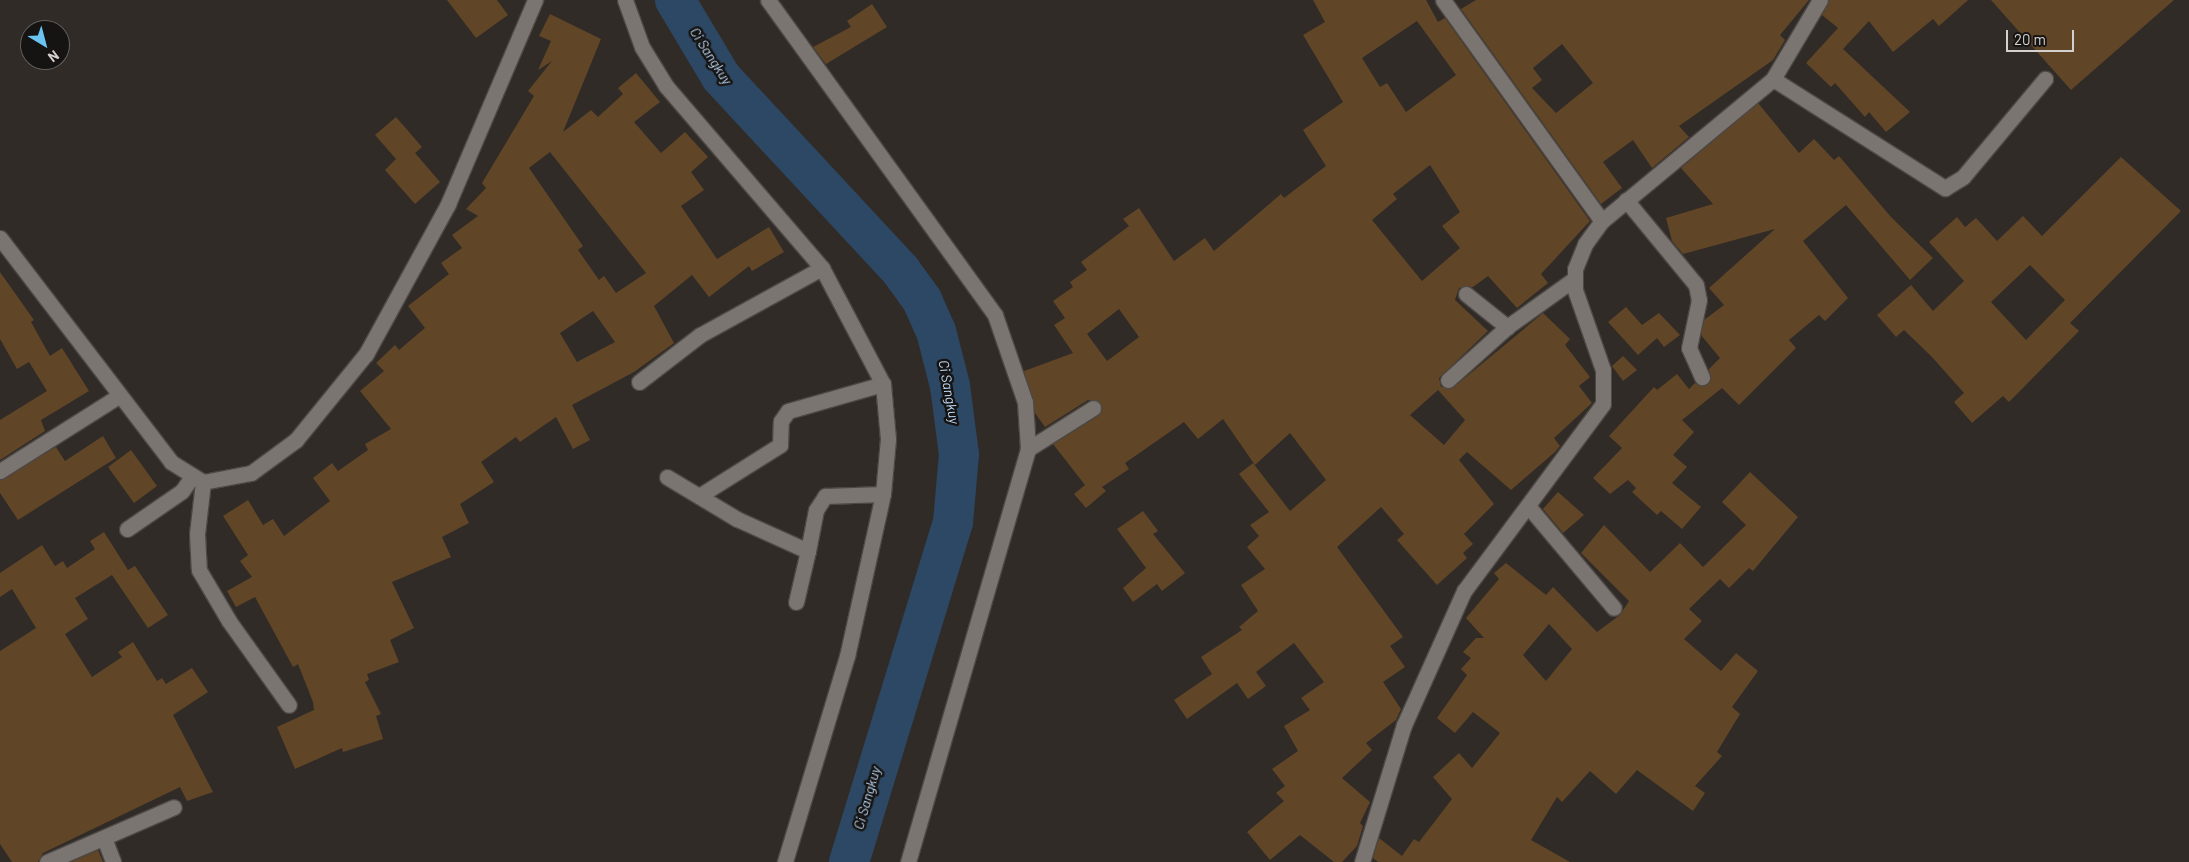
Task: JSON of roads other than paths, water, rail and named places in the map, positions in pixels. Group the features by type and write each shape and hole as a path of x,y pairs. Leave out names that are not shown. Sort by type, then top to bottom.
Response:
{"street":[{"path":"127,529 197,480 251,473 274,460 310,424 366,354 448,204 535,0"},
{"path":"625,0 642,47 666,86 822,268 883,384 888,439 883,494 847,656 785,862"},
{"path":"768,0 995,315 1025,402 1028,449 908,862"},
{"path":"1443,0 1602,221"},
{"path":"1362,862 1386,775 1437,643 1464,591 1603,404 1604,370 1574,279 1578,256 1602,221 1773,78 1820,0"},
{"path":"1773,78 1857,128 1933,184 1945,188 1963,177 2045,79"},
{"path":"1626,200 1696,285 1699,300 1689,348 1702,377"},
{"path":"0,238 148,436 197,480 199,570 229,621 289,705"},
{"path":"639,382 700,335 822,268"},
{"path":"1448,380 1507,327 1574,279"},
{"path":"1466,294 1507,327"},
{"path":"698,496 780,445 781,422 788,411 883,384"},
{"path":"0,471 118,397"},
{"path":"1028,449 1093,408"},
{"path":"668,477 698,496 808,551"},
{"path":"796,602 816,510 825,496 883,494"},
{"path":"1528,506 1614,608"},
{"path":"47,862 174,807"},
{"path":"104,838 113,862"}],"waterway":[{"name":"Ci Sangkuy","path":"675,0 721,77 901,271 922,300 936,331 950,386 959,454 953,522 849,862"}]}
